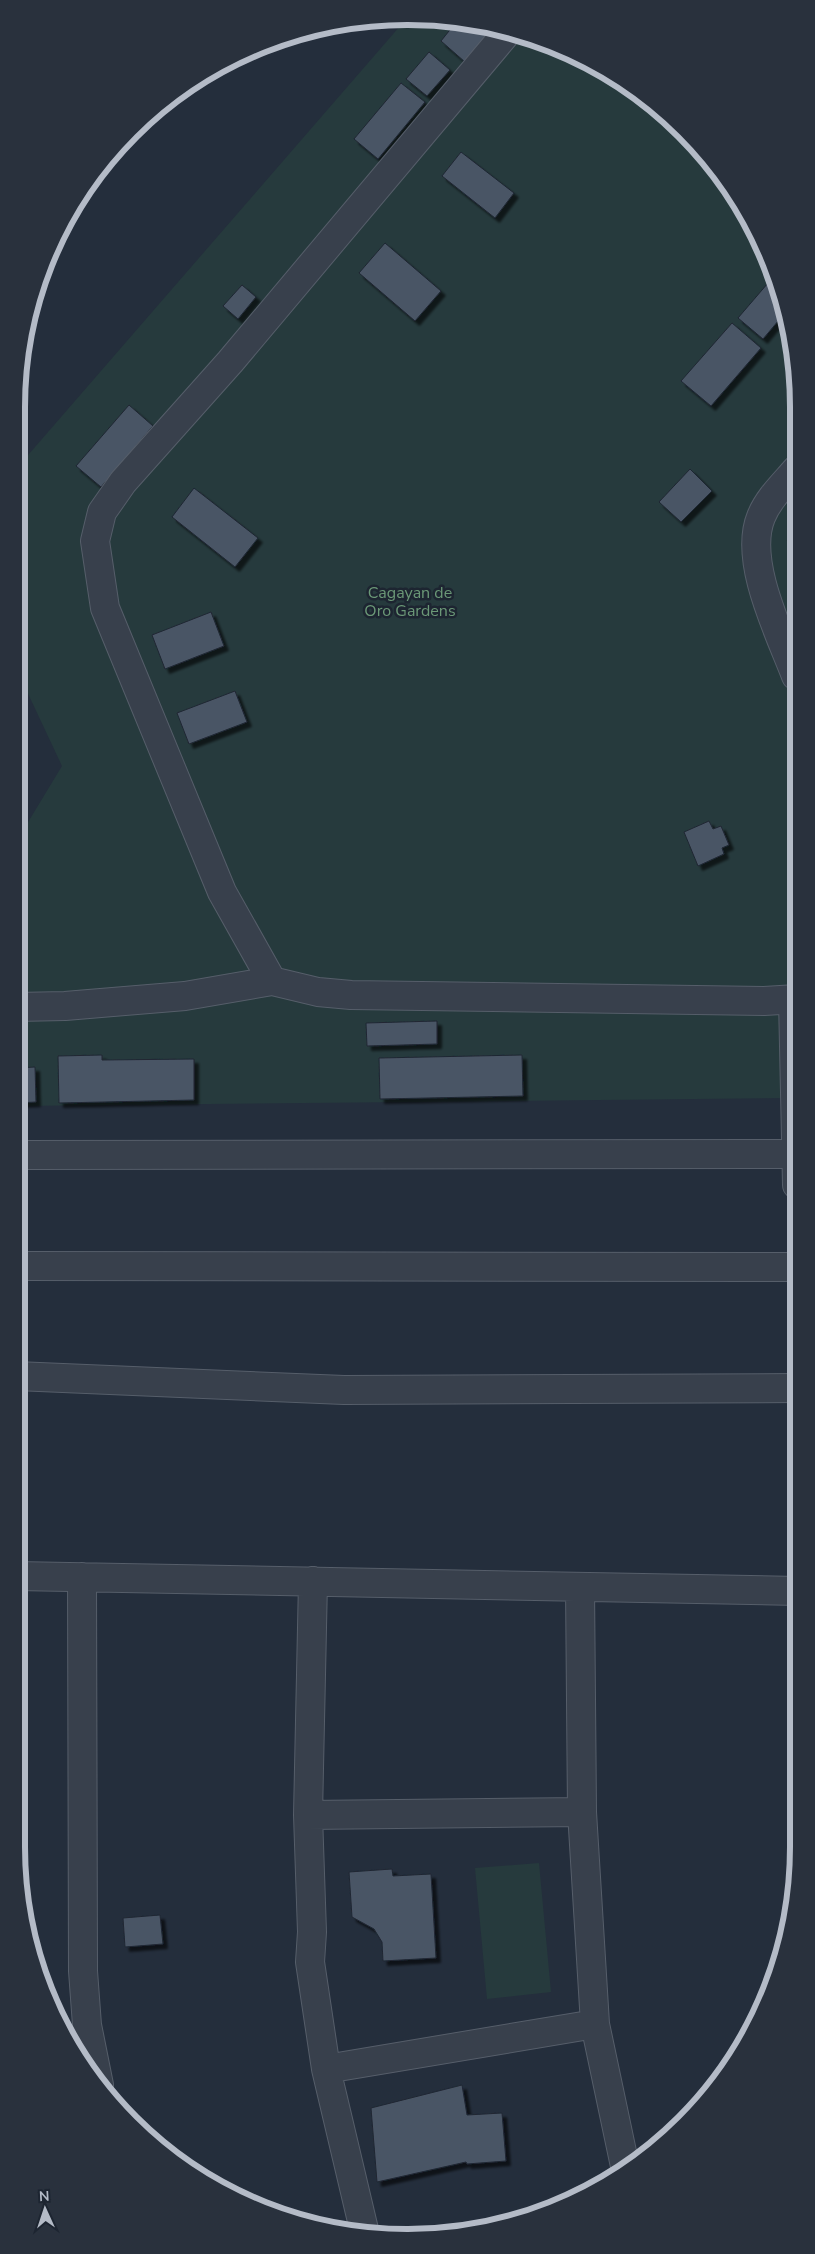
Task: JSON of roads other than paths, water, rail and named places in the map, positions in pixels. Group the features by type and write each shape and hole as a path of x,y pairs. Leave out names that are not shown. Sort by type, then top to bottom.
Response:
{"street":[{"path":"272,981 222,892 105,608 95,541 102,512 123,482 230,362 503,37"},
{"path":"790,477 770,501 760,518 756,547 760,579 790,660"},
{"path":"25,1007 65,1006 185,996 272,981 318,992 351,995 790,999"},
{"path":"25,1155 790,1154"},
{"path":"25,1266 790,1267"},
{"path":"25,1376 344,1390 790,1388"},
{"path":"25,1576 790,1591"},
{"path":"82,1577 83,1971 87,2025 96,2068"},
{"path":"313,1582 308,1815 312,1932 310,1962 326,2069 363,2226"},
{"path":"580,1586 582,1812 594,2024 624,2162"},
{"path":"308,1815 582,1812"},
{"path":"326,2069 594,2024"}],"park label":[{"name":"Cagayan de Oro Gardens","path":"410,602"}]}
